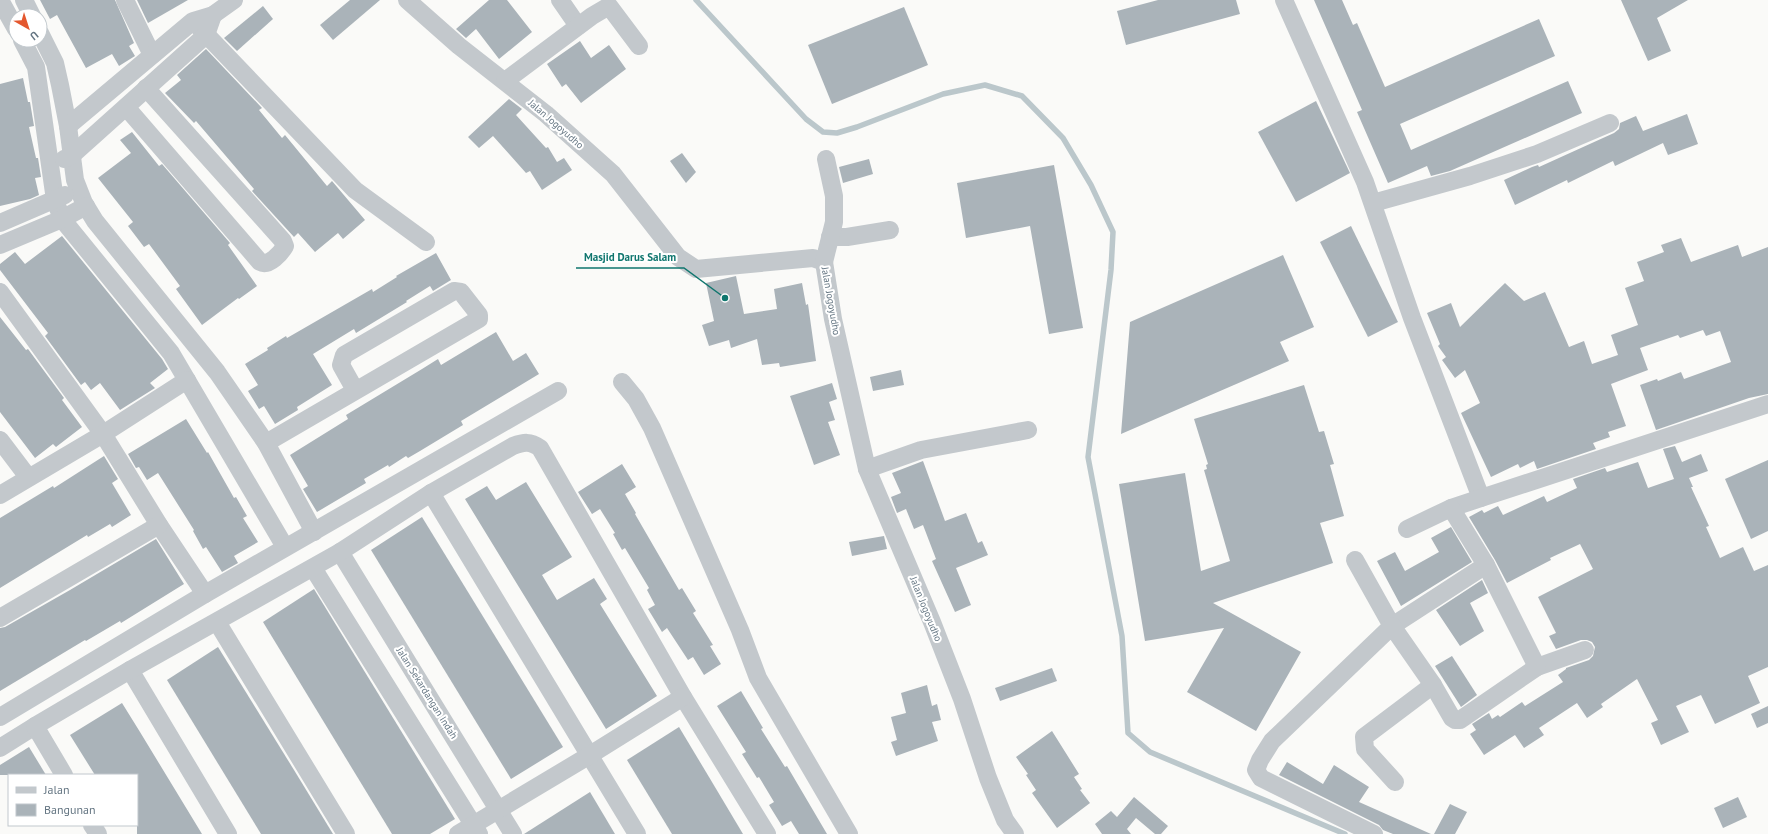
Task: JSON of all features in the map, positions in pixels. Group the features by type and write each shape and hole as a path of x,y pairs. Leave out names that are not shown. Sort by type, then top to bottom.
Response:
{"street":[{"path":"0,0 8,14"},
{"path":"125,0 152,54"},
{"path":"68,126 193,21 213,15 234,0"},
{"name":"Jalan Jogoyudho","path":"407,0 459,46 546,114 613,174 678,257 686,264 696,269 813,258 824,262 833,319 867,469 932,622 962,699 988,778 1005,820 1014,834"},
{"path":"560,0 578,26"},
{"path":"1284,0 1365,182 1412,318 1481,498"},
{"path":"505,81 578,26 609,6 639,46"},
{"path":"50,165 71,156 206,35 213,15"},
{"path":"193,21 355,190 426,242"},
{"path":"26,48 36,67 55,200 62,219 171,353 285,547"},
{"path":"48,48 55,63 68,126 75,180 86,206 95,221 217,372 266,443 314,532"},
{"path":"126,106 260,262 263,264 267,263 282,251 285,246 283,241 146,88"},
{"path":"1373,203 1470,176 1537,154 1610,123"},
{"path":"824,262 834,222 834,196 826,158"},
{"path":"0,223 78,189"},
{"path":"0,245 62,219 86,206"},
{"path":"830,238 847,237 890,230"},
{"path":"266,443 479,319 479,315 461,292 454,291 344,355 341,365 356,390"},
{"path":"0,292 104,434 158,525 205,594"},
{"path":"0,495 28,477 104,434 187,380"},
{"path":"622,382 636,399 652,428 684,500 758,678 849,834"},
{"path":"0,717 285,547 314,532 558,391"},
{"path":"1407,529 1451,508 1768,404"},
{"path":"867,469 921,450 1028,430"},
{"path":"0,440 28,477"},
{"path":"0,748 130,670 340,552 430,493 513,446 528,442 533,443 540,448 683,697 767,834"},
{"path":"430,493 637,834"},
{"path":"1451,508 1486,565 1537,667"},
{"path":"0,618 158,525"},
{"name":"Jalan Sekardangan Indah","path":"340,552 500,810 513,834"},
{"path":"1355,560 1392,626 1432,685 1452,718 1455,720 1460,720 1537,667 1585,650"},
{"path":"1374,834 1261,778 1256,770 1260,760 1272,741 1392,626 1486,565"},
{"path":"313,568 476,829"},
{"path":"217,622 346,834"},
{"path":"130,670 228,834"},
{"path":"1395,782 1365,748 1364,737 1432,685"},
{"path":"458,834 476,829 500,810 683,697"},
{"path":"35,726 63,774"}],"building":[{"path":"40,0 115,0 134,43 129,46 135,56 119,66 112,54 86,68 57,15 50,19 48,15 48,8 44,8"},
{"path":"137,0 188,0 148,23"},
{"path":"350,0 380,0 333,40 320,25"},
{"path":"489,0 507,0 532,32 499,59 476,29 466,38 456,29"},
{"path":"1158,0 1236,0 1240,14 1126,45 1117,11"},
{"path":"1314,0 1342,0 1353,25 1357,23 1385,87 1539,19 1555,56 1400,124 1411,150 1568,81 1582,113 1450,171 1431,176 1427,166 1388,183 1357,112 1362,110"},
{"path":"1621,0 1688,0 1657,18 1671,51 1648,61"},
{"path":"263,6 273,19 237,51 224,38"},
{"path":"904,7 928,65 832,104 808,45"},
{"path":"580,41 591,58 609,45 626,69 581,103 566,84 562,87 547,64"},
{"path":"206,49 262,108 259,110 282,138 285,135 327,186 332,181 365,220 343,239 338,233 315,252 298,233 294,237 252,191 254,189 196,121 194,123 165,93 181,80 177,75"},
{"path":"23,78 28,102 30,102 34,126 29,127 36,158 38,158 41,177 35,178 39,195 30,199 0,206 0,84"},
{"path":"509,99 522,109 516,115 546,148 548,147 557,162 564,158 572,170 542,190 530,171 526,173 493,136 479,148 468,137"},
{"path":"1316,101 1350,173 1296,202 1258,132"},
{"path":"1687,114 1698,144 1668,155 1663,143 1615,166 1613,161 1568,183 1567,180 1515,205 1504,180 1532,167 1538,165 1539,167 1614,133 1619,129 1620,123 1636,116 1643,131"},
{"path":"132,132 159,166 162,164 230,243 228,245 257,286 239,299 238,298 202,325 176,289 180,286 149,244 144,247 128,226 133,222 98,178 131,153 120,140"},
{"path":"682,153 696,172 686,183 670,161"},
{"path":"869,159 873,174 843,183 839,167"},
{"path":"1054,165 1083,328 1049,334 1030,226 966,238 957,183"},
{"path":"1351,226 1398,322 1368,337 1320,242"},
{"path":"62,236 162,359 168,369 150,383 155,388 120,410 100,383 91,390 85,382 81,385 45,336 48,333 0,270 0,264 15,252 25,264"},
{"path":"1681,238 1691,262 1738,245 1742,257 1768,247 1768,394 1749,398 1656,430 1640,385 1657,379 1658,381 1681,372 1684,379 1731,362 1720,331 1706,336 1703,330 1680,338 1678,335 1640,348 1648,370 1611,384 1626,426 1608,432 1610,437 1593,443 1596,449 1537,469 1534,461 1520,468 1518,464 1491,477 1461,413 1480,403 1465,370 1455,378 1442,360 1446,357 1438,346 1440,344 1427,313 1451,303 1460,327 1505,283 1524,301 1545,292 1569,347 1584,341 1592,364 1618,355 1611,335 1638,325 1625,288 1644,281 1637,262 1664,252 1661,245"},
{"path":"436,253 451,280 433,291 430,286 356,333 354,329 313,354 332,385 297,407 298,410 275,424 264,406 259,409 248,391 258,385 245,364 268,350 267,348 286,336 287,338 372,289 373,292 397,277 396,276"},
{"path":"1283,255 1314,327 1280,342 1289,361 1121,434 1130,322"},
{"path":"736,276 744,314 777,309 774,289 802,283 806,305 808,304 816,361 780,367 779,363 762,365 757,339 731,348 729,340 709,346 702,325 714,321 706,283"},
{"path":"0,317 26,350 28,349 64,398 62,400 82,427 56,447 53,444 35,458 0,412"},
{"path":"496,332 513,361 526,353 539,374 461,421 463,425 420,451 408,458 406,456 389,467 388,465 364,479 366,483 317,512 303,489 308,486 290,455 348,419 346,415 438,359 441,365"},
{"path":"901,370 904,385 873,391 870,377"},
{"path":"832,383 837,399 829,402 835,420 828,422 840,455 814,465 790,396"},
{"path":"1304,385 1319,432 1324,431 1334,464 1330,465 1344,516 1320,523 1333,563 1213,603 1301,652 1256,731 1187,692 1224,628 1145,641 1119,484 1185,473 1201,571 1230,561 1204,470 1207,469 1206,465 1208,464 1194,419"},
{"path":"186,419 207,453 208,452 234,498 236,497 247,516 243,518 258,542 234,556 238,563 222,572 206,547 203,549 193,531 194,530 158,473 147,480 139,467 136,468 128,454"},
{"path":"1675,446 1682,462 1701,454 1708,471 1689,478 1693,487 1691,487 1709,526 1706,527 1720,558 1743,547 1754,571 1768,565 1768,667 1748,676 1760,703 1715,724 1701,695 1676,706 1689,732 1661,745 1651,723 1658,720 1637,679 1601,704 1603,707 1587,718 1577,703 1539,728 1544,735 1524,748 1515,735 1484,755 1470,734 1476,730 1472,724 1489,713 1492,719 1498,715 1500,717 1522,702 1525,706 1563,682 1558,675 1566,668 1589,660 1593,656 1595,647 1592,642 1587,640 1581,640 1556,649 1549,636 1556,633 1538,597 1593,569 1580,544 1550,558 1551,560 1507,583 1469,517 1482,510 1484,513 1498,506 1503,515 1544,496 1547,502 1577,488 1573,479 1605,468 1607,472 1638,462 1648,488 1674,479 1663,449"},
{"path":"104,456 118,479 112,483 131,515 112,527 110,524 88,537 87,535 0,588 0,518 53,486 54,488"},
{"path":"1768,460 1768,531 1751,539 1725,479"},
{"path":"923,461 945,521 966,513 978,543 982,541 988,555 956,568 971,605 955,612 932,561 936,559 923,525 914,529 906,509 897,513 891,497 901,493 892,473"},
{"path":"622,464 636,487 625,494 679,590 682,588 696,611 693,613 713,645 710,646 721,664 704,675 693,657 688,660 667,628 662,632 648,609 655,605 647,590 649,588 625,548 622,550 613,534 615,533 600,509 592,514 578,492"},
{"path":"526,482 572,557 542,575 557,600 594,578 607,599 600,604 657,696 606,729 465,499 487,486 496,500"},
{"path":"422,517 563,747 511,779 371,550"},
{"path":"1451,527 1472,562 1401,606 1377,561 1395,552 1405,571 1439,552 1431,538"},
{"path":"884,536 887,549 852,556 849,542"},
{"path":"156,539 184,584 121,623 120,621 86,641 85,640 0,691 0,628 5,627 70,590"},
{"path":"1482,580 1488,593 1470,603 1484,631 1460,646 1436,610"},
{"path":"314,589 455,819 430,834 392,834 263,622"},
{"path":"218,647 333,834 261,834 167,680"},
{"path":"1452,656 1477,695 1461,707 1435,666"},
{"path":"1052,668 1057,681 1000,701 995,688"},
{"path":"927,685 932,706 937,704 941,720 932,722 938,741 896,756 891,742 897,740 891,717 906,713 901,693"},
{"path":"741,691 763,728 761,729 785,767 787,766 827,834 799,834 791,821 782,826 769,805 774,802 759,777 757,778 742,754 746,752 717,706"},
{"path":"122,703 202,834 137,834 138,774 94,774 70,735"},
{"path":"1768,706 1768,723 1757,728 1751,714"},
{"path":"679,727 743,834 672,834 627,760"},
{"path":"1052,731 1079,774 1074,777 1082,789 1080,790 1090,803 1057,828 1032,793 1036,790 1026,775 1028,774 1016,757"},
{"path":"29,747 45,774 0,775 0,765"},
{"path":"1287,762 1323,784 1334,765 1369,787 1359,802 1431,834 1393,834 1383,830 1379,825 1279,775"},
{"path":"590,792 615,834 524,834"},
{"path":"1134,797 1168,826 1161,834 1155,834 1136,818 1127,829 1131,834 1102,834 1095,824 1111,811 1117,817"},
{"path":"1738,797 1747,817 1723,828 1714,808"},
{"path":"1450,804 1467,812 1455,834 1434,834"}],"waterway":[{"path":"696,0 806,119 823,132 837,133 857,127 943,94 985,85 1022,96 1063,138 1091,185 1113,232 1111,270 1088,457 1122,636 1128,733 1150,752 1345,834"}],"place":[{"name":"Masjid Darus Salam","path":"725,298"}]}
